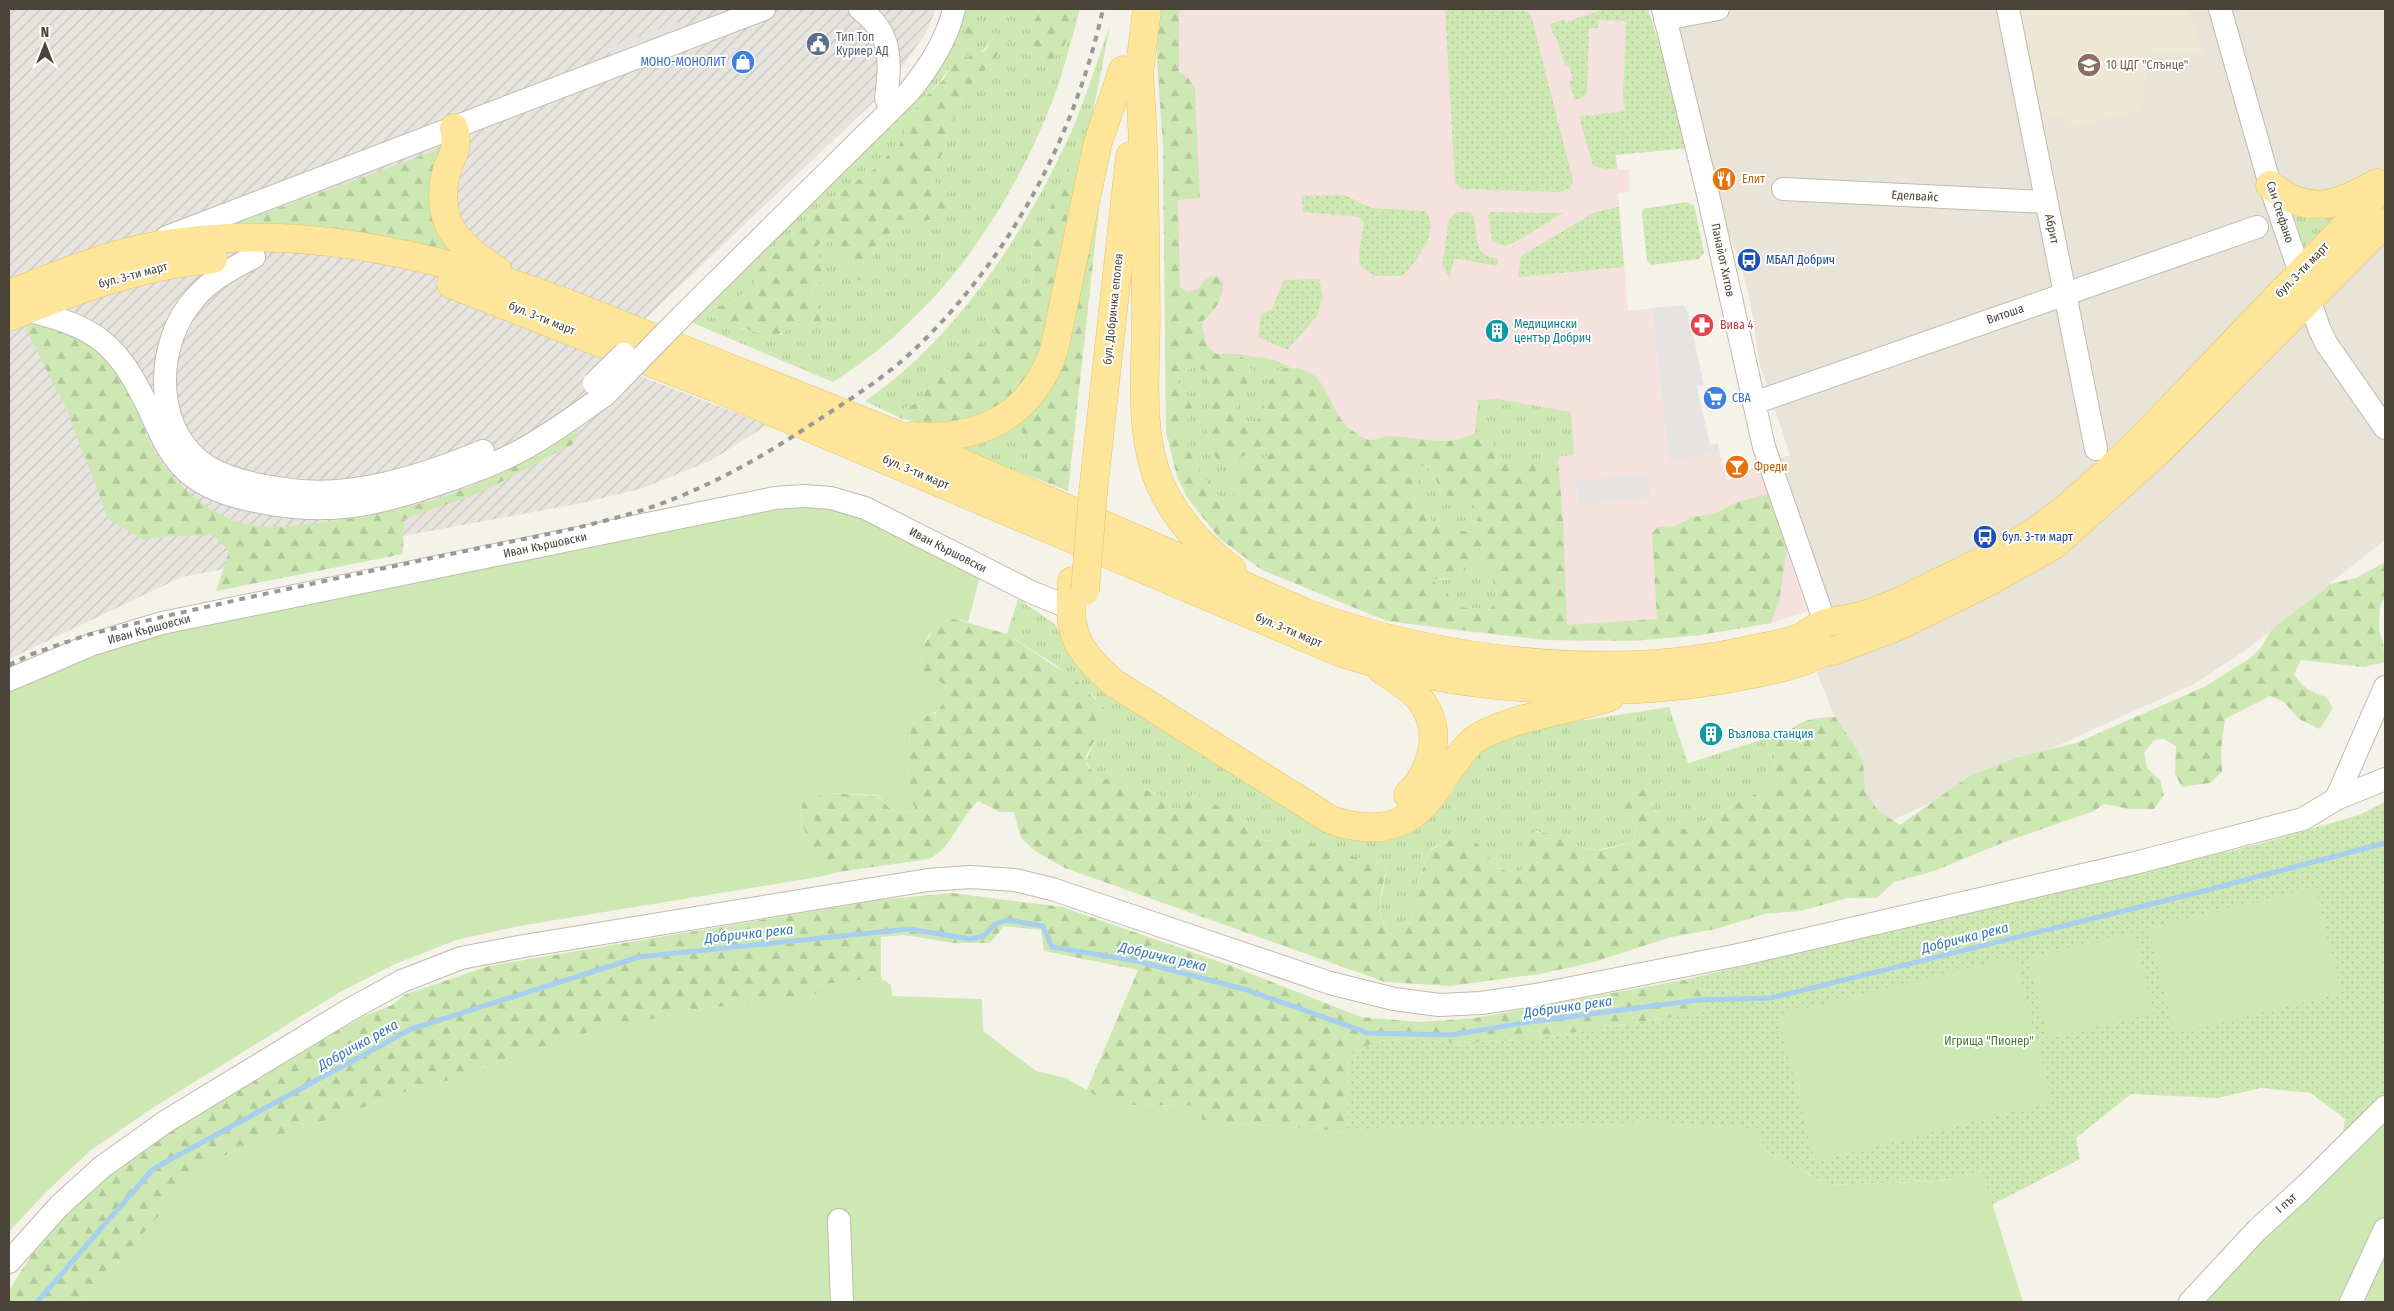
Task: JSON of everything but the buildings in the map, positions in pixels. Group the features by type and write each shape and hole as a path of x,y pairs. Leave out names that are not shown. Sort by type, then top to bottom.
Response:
{"main road":[{"name":"бул. Добричка епопея","path":"1078,597 1131,71 1130,9"},
{"name":"бул. Добричка епопея","path":"1131,71 1146,9"},
{"path":"900,436 939,438 971,432 995,422 1018,407 1034,392 1046,372 1054,350 1098,142 1131,71"},
{"path":"1131,71 1145,146 1146,406 1148,435 1153,462 1160,483 1186,528 1208,552 1261,592"},
{"path":"454,128 457,144 446,174 443,196 449,226 458,241 468,251 518,285"},
{"path":"2270,185 2285,197 2303,204 2322,206 2343,201 2385,179"},
{"name":"бул. 3-ти март","path":"14,307 140,272 212,259 303,256 393,268 476,292 716,388 1339,652 1373,663 1459,680 1538,687 1631,691 1705,684 1782,668 1828,634 1860,617 1897,602 1984,560 2048,522 2094,485 2147,434 2385,185"},
{"name":"бул. 3-ти март","path":"14,307 118,255 146,248 217,240 261,239 331,242 364,246 433,260 518,285 900,436 1314,616 1383,639 1459,653 1539,663 1634,665 1700,660 1777,644 1801,636 1899,626 1988,582 2054,545 2158,452 2310,302 2385,223"},
{"path":"1078,597 1094,638 1111,660 1121,669 1340,806 1358,810 1375,810 1406,797 1418,786 1433,755 1434,737 1431,720 1425,706 1414,694 1373,663"},
{"path":"1078,597 1076,639 1097,669 1114,683 1331,820 1349,826 1373,828 1392,824 1409,817 1424,806 1464,750 1478,737 1518,721 1582,706 1631,691"}],"street":[{"path":"118,255 764,9"},
{"path":"860,9 877,22 887,46 889,73 886,99"},
{"path":"14,307 75,325 91,332 107,345 121,358 167,447 193,478 207,486 242,499 286,507 326,510 363,506 398,498 514,454 600,389 886,99 924,54 949,9"},
{"path":"678,311 901,100 931,62 949,26 954,9"},
{"path":"1664,14 1718,9"},
{"name":"Абрит","path":"2008,9 2096,449"},
{"name":"Сан Стефано","path":"2220,9 2270,185 2326,343 2385,428"},
{"name":"Панайот Хитов","path":"1664,14 1707,190 1764,447 1828,634"},
{"name":"Еделвайс","path":"1783,189 2046,202"},
{"name":"Витоша","path":"1754,403 2257,227"},
{"path":"254,257 226,272 194,298 174,330 168,344 165,372 166,397 172,418 182,438 202,463 232,476 285,490 320,492 360,489 423,472 481,452 513,438 600,389"},
{"name":"Иван Кършовски","path":"9,680 93,644 162,623 775,498 804,496 831,498 865,508 1031,592 1078,597"},
{"path":"2336,799 2384,690"},
{"path":"9,1262 59,1206 102,1167 165,1122 349,1010 402,981 461,958 827,896 928,880 970,877 1015,880 1052,889 1330,984 1384,997 1439,1005 1481,1003 1743,954 2136,863 2303,819 2336,799 2385,779"},
{"name":"І път","path":"2190,1302 2257,1230 2302,1190 2385,1107"},
{"path":"839,1220 842,1302"},
{"path":"2351,1302 2385,1229"}],"shaded area":[{"path":"9,9 936,9 926,33 884,92 601,361 767,425 710,461 640,489 582,503 182,577 9,659"},
{"path":"1157,9 1648,9 1687,148 1616,155 1617,169 1629,169 1630,192 1618,193 1628,311 1652,308 1669,460 1720,453 1727,481 1759,466 1807,611 1771,623 1700,635 1633,641 1545,640 1461,631 1387,621 1262,570 1220,539 1187,497 1177,476 1166,432 1163,146 1157,70"},
{"path":"1672,9 2385,9 2385,540 2246,650 2194,684 1879,826 1817,673 1828,667 1759,466 1790,455 1760,365 1750,300 1739,259 1717,207"},
{"name":"10 ЦДГ \"Слънце\"","path":"2020,9 2189,9 2203,54 2148,54 2142,110 2065,129 2062,115 2044,119 2045,133"},
{"path":"684,20 691,37 614,66 608,48"},
{"path":"1683,305 1688,312 1704,385 1697,387 1710,445 1718,443 1720,453 1669,461 1652,308"},
{"path":"1648,473 1650,497 1579,505 1576,481"}],"green space":[{"path":"965,9 1042,9 1031,27 1072,21 1073,9 1080,9 1065,63 1046,117 1008,195 960,266 932,299 901,330 868,357 833,382 688,321 921,94","holes":["995,35 1010,41 967,90 948,128 945,149 931,176 943,194 930,221 897,220 885,242 873,251 871,266 852,276 832,242 825,240 816,247 824,274 812,291 818,307 819,317 788,328 781,335 752,331 734,326 708,314 712,308 731,303 753,287 760,268 818,208 883,163 905,135 915,108 939,82 955,57 968,58 979,54"]},
{"path":"1042,9 1073,9 1070,28 1063,47 1051,59 1042,60 1031,58 1028,46 1032,26"},
{"path":"1159,9 1179,9 1179,72 1188,78 1195,88 1200,198 1178,200 1180,287 1188,292 1198,289 1206,279 1217,276 1223,282 1223,289 1217,305 1201,323 1207,346 1216,354 1237,354 1246,360 1252,371 1251,380 1238,395 1235,414 1242,423 1256,422 1264,413 1270,381 1279,369 1297,368 1309,372 1318,379 1344,422 1354,432 1370,440 1389,436 1448,441 1484,430 1491,438 1496,463 1558,460 1563,520 1567,625 1657,619 1652,533 1658,527 1676,526 1693,517 1716,513 1737,502 1768,494 1787,548 1779,601 1771,623 1700,635 1633,641 1545,640 1387,621 1262,570 1220,539 1187,497 1177,476 1166,432 1163,146 1155,26","holes":["1195,366 1207,372 1212,395 1206,425 1209,445 1218,463 1225,464 1268,445 1280,449 1225,477 1238,505 1220,497 1209,486 1189,450 1184,428 1192,407 1179,387 1177,375","1420,466 1426,466 1434,473 1441,494 1467,500 1480,510 1472,532 1443,529 1432,521 1425,512 1417,491","1480,561 1486,571 1492,576 1497,599 1490,609 1456,607 1446,591 1431,580 1444,578 1459,580 1466,562"]},
{"path":"1445,9 1527,11 1531,15 1573,181 1570,188 1560,192 1462,189 1455,183"},
{"path":"1604,9 1648,9 1685,126 1687,148 1616,155 1617,169 1605,170 1593,165 1579,117 1625,111 1623,96 1626,21 1599,20 1598,28 1589,28 1587,94 1575,101 1569,81 1573,80 1569,66 1565,66 1550,24 1565,19 1566,22"},
{"path":"975,24 978,28 966,58 986,50 995,35 1008,34 1010,41 967,90 948,128 945,149 931,176 948,205 943,212 937,217 926,221 897,220 885,242 873,251 871,266 863,282 852,276 832,242 825,240 816,247 824,274 812,291 818,307 819,317 823,324 816,328 798,324 774,337 722,323 708,314 712,308 731,303 752,288 760,268 818,208 883,163 888,155 899,146 910,116 920,102 944,79 967,27"},
{"path":"1110,26 1082,168 1070,164 1031,250 1034,276 1029,284 1019,288 1006,285 982,313 997,333 988,347 969,339 953,354 953,365 946,371 925,379 924,399 900,411 900,418 865,401 899,375 931,345 961,312 1014,239 1057,162 1075,123"},
{"path":"443,148 457,255 236,228 241,222"},
{"path":"1105,150 1093,263 1088,260 1082,262"},
{"path":"1077,163 1082,168 1043,346 1025,386 994,411 937,427 900,418 900,411 924,399 925,379 931,370 946,371 953,365 953,354 958,343 969,339 988,347 997,333 982,313 985,299 1006,285 1019,288 1030,284 1034,276 1031,250 1070,164"},
{"path":"1345,195 1371,208 1426,211 1430,219 1429,237 1420,254 1402,276 1374,276 1360,266 1359,253 1364,222 1359,217 1303,212 1302,196"},
{"path":"1686,202 1693,205 1695,209 1704,253 1699,259 1651,265 1647,261 1643,209"},
{"path":"1619,207 1624,267 1518,277 1521,256 1595,212"},
{"path":"2292,208 2338,215 2305,254"},
{"path":"1456,212 1470,212 1476,226 1478,246 1488,256 1498,259 1497,266 1454,258 1450,278 1442,266 1449,219"},
{"path":"1491,212 1563,213 1517,241 1504,246 1492,241 1488,214"},
{"path":"1088,259 1093,263 1068,491 1035,478 1028,473 1028,448 1019,424 1044,399 1082,262"},
{"path":"1319,279 1323,297 1317,316 1287,350 1258,337 1261,314 1272,309 1284,280"},
{"path":"23,324 67,333 97,349 109,360 119,375 153,448 171,475 200,502 212,510 235,521 255,526 290,526 332,521 395,510 440,498 493,476 579,429 573,444 480,493 404,519 403,554 216,591 229,552 214,535 171,536 144,540 109,520 66,408"},
{"path":"1237,354 1275,360 1291,367 1279,369 1270,381 1265,413 1256,422 1242,423 1235,414 1238,395 1251,380 1246,360"},
{"path":"1195,366 1207,372 1212,395 1206,425 1209,445 1218,463 1225,464 1268,445 1281,449 1238,505 1220,497 1209,486 1189,450 1184,428 1192,407 1179,387 1177,375"},
{"path":"1498,399 1571,412 1574,455 1560,456 1558,460 1496,463 1491,438 1484,430 1475,433 1478,400"},
{"path":"1019,424 1028,448 1028,473 1035,478 952,446 1001,432"},
{"path":"1420,466 1426,466 1434,474 1441,494 1467,500 1480,510 1472,532 1443,529 1432,521 1425,512 1417,491"},
{"path":"804,502 862,514 980,576 968,622 951,618 936,628 924,644 921,669 947,686 941,707 928,716 913,720 911,728 909,769 904,784 917,813 894,812 877,795 825,793 802,802 800,819 810,845 821,862 839,872 519,926 456,940 395,964 340,992 154,1107 91,1150 45,1193 9,1232 9,690 97,652 164,632"},
{"path":"1480,561 1486,571 1492,576 1497,599 1490,609 1456,607 1446,591 1430,580 1459,579 1466,562"},
{"path":"2385,562 2385,596 2380,606 2379,630 2385,662 2364,667 2301,660 2294,674 2297,679 2308,689 2326,697 2333,708 2320,729 2299,719 2284,702 2270,696 2225,719 2221,750 2222,772 2210,783 2182,787 2175,774 2176,746 2164,739 2154,740 2144,753 2147,768 2160,780 2164,795 2154,809 2130,809 2104,804 2094,811 2002,843 1934,871 1894,882 1877,898 1847,898 1801,911 1764,914 1716,929 1671,937 1594,962 1540,974 1450,986 1385,982 1065,868 1035,851 1021,838 1014,812 1000,812 978,801 971,808 950,841 929,859 839,872 821,862 810,845 800,819 802,802 825,793 877,796 894,812 917,813 904,784 909,769 911,728 913,720 937,713 921,669 922,649 934,628 951,618 1007,634 1078,682 1106,710 1108,718 1086,756 1087,765 1099,779 1115,779 1160,795 1172,808 1182,808 1183,799 1196,793 1240,819 1247,829 1262,840 1277,841 1293,837 1387,867 1380,899 1381,915 1384,924 1400,942 1411,922 1414,892 1430,850 1450,840 1469,837 1479,845 1497,868 1516,874 1525,867 1521,847 1528,834 1536,832 1553,835 1578,846 1595,850 1634,842 1636,820 1622,809 1617,800 1626,791 1636,787 1645,788 1660,821 1670,829 1684,829 1708,820 1740,801 1766,789 1775,777 1774,748 1793,728 1807,720 1825,717 1835,717 1854,744 1863,763 1865,791 1878,811 1900,825 1971,775 2020,757 2076,743 2204,687 2249,659 2260,649 2271,630 2330,584 2356,578"},
{"path":"1018,599 1055,624 1074,661 1091,679 1324,830 1417,827 1440,808 1454,790 1471,758 1483,747 1520,730 1669,707 1688,763 1786,732 1774,748 1775,777 1766,789 1740,801 1708,820 1684,829 1670,829 1660,821 1645,788 1622,809 1636,819 1634,842 1597,850 1584,848 1536,831 1525,867 1516,874 1497,868 1479,845 1450,840 1430,849 1414,892 1411,922 1400,942 1390,932 1381,915 1381,899 1387,867 1293,837 1277,841 1262,840 1247,829 1240,819 1221,808 1171,808 1160,795 1115,779 1099,779 1087,762 1097,734 1096,698 1054,664 1007,634"},
{"name":"Игрища \"Пионер\"","path":"2385,802 2385,1097 2342,1138 2345,1119 2311,1093 2261,1088 2217,1098 2131,1094 2076,1138 2080,1159 1992,1205 1982,1171 1939,1181 1828,1185 1764,1150 1661,1122 1347,1132 1349,1056 1376,1041 1418,1038 1452,1043 1524,1040 1703,1012 1709,992 1684,980 2259,844 2359,815"},
{"path":"2315,887 2341,993 2174,1034 2148,928"},
{"path":"952,893 1062,907 1229,965 1361,1017 1419,1022 1475,1018 1684,980 1709,992 1703,1012 1524,1040 1452,1043 1418,1038 1376,1041 1349,1056 1347,1132 1201,1120 1202,1106 1112,1105 1086,1092 1138,970 1044,951 1041,930 1004,926 990,943 953,943 904,935 881,937 881,978 817,985 817,994 702,1009 593,1031 485,1066 460,1078 416,1088 351,1112 244,1147 215,1160 196,1174 83,1302 9,1302 9,1290 31,1256 78,1200 96,1183 218,1098 364,1016 392,1005 406,994 489,966 879,900"},
{"path":"2134,932 2154,1013 2048,1039 2028,958"},
{"path":"2015,956 2052,1102 1815,1162 1778,1015"},
{"path":"881,978 891,985 892,996 982,999 983,1031 1036,1071 1066,1078 1112,1105 1203,1106 1202,1120 1347,1132 1398,1126 1661,1122 1738,1126 1759,1132 1764,1150 1828,1185 1939,1181 1982,1171 2023,1302 83,1302 196,1174 215,1160 244,1147 351,1112 416,1088 460,1078 485,1066 593,1031 702,1009 816,994 817,985"},
{"path":"2385,1117 2385,1302 2199,1302 2302,1199 2326,1181"}],"waterway":[{"name":"Добричка река","path":"37,1302 153,1169 411,1029 639,957 909,929 970,939 984,936 995,924 1007,920 1043,926 1052,947 1137,961 1247,990 1368,1033 1451,1035 1529,1022 1698,1000 1771,998 2196,893 2385,843"}],"railway":[{"path":"9,665 32,654 87,635 132,624 549,534 622,516 668,501 711,483 772,449 866,389 892,369 916,348 950,313 981,275 1009,235 1034,192 1056,148 1075,103 1091,56 1103,9"}],"place":[{"name":"Тип Топ Куриер АД","path":"818,44"},
{"name":"МОНО-МОНОЛИТ","path":"743,62"},
{"name":"10 ЦДГ \"Слънце\"","path":"2089,65"},
{"name":"Елит","path":"1724,179"},
{"name":"МБАЛ Добрич","path":"1749,260"},
{"name":"Вива 4","path":"1702,325"},
{"name":"Медицински център Добрич","path":"1497,331"},
{"name":"CBA","path":"1715,398"},
{"name":"Фреди","path":"1737,467"},
{"name":"бул. 3-ти март","path":"1985,537"},
{"name":"Възлова станция","path":"1711,734"}]}
